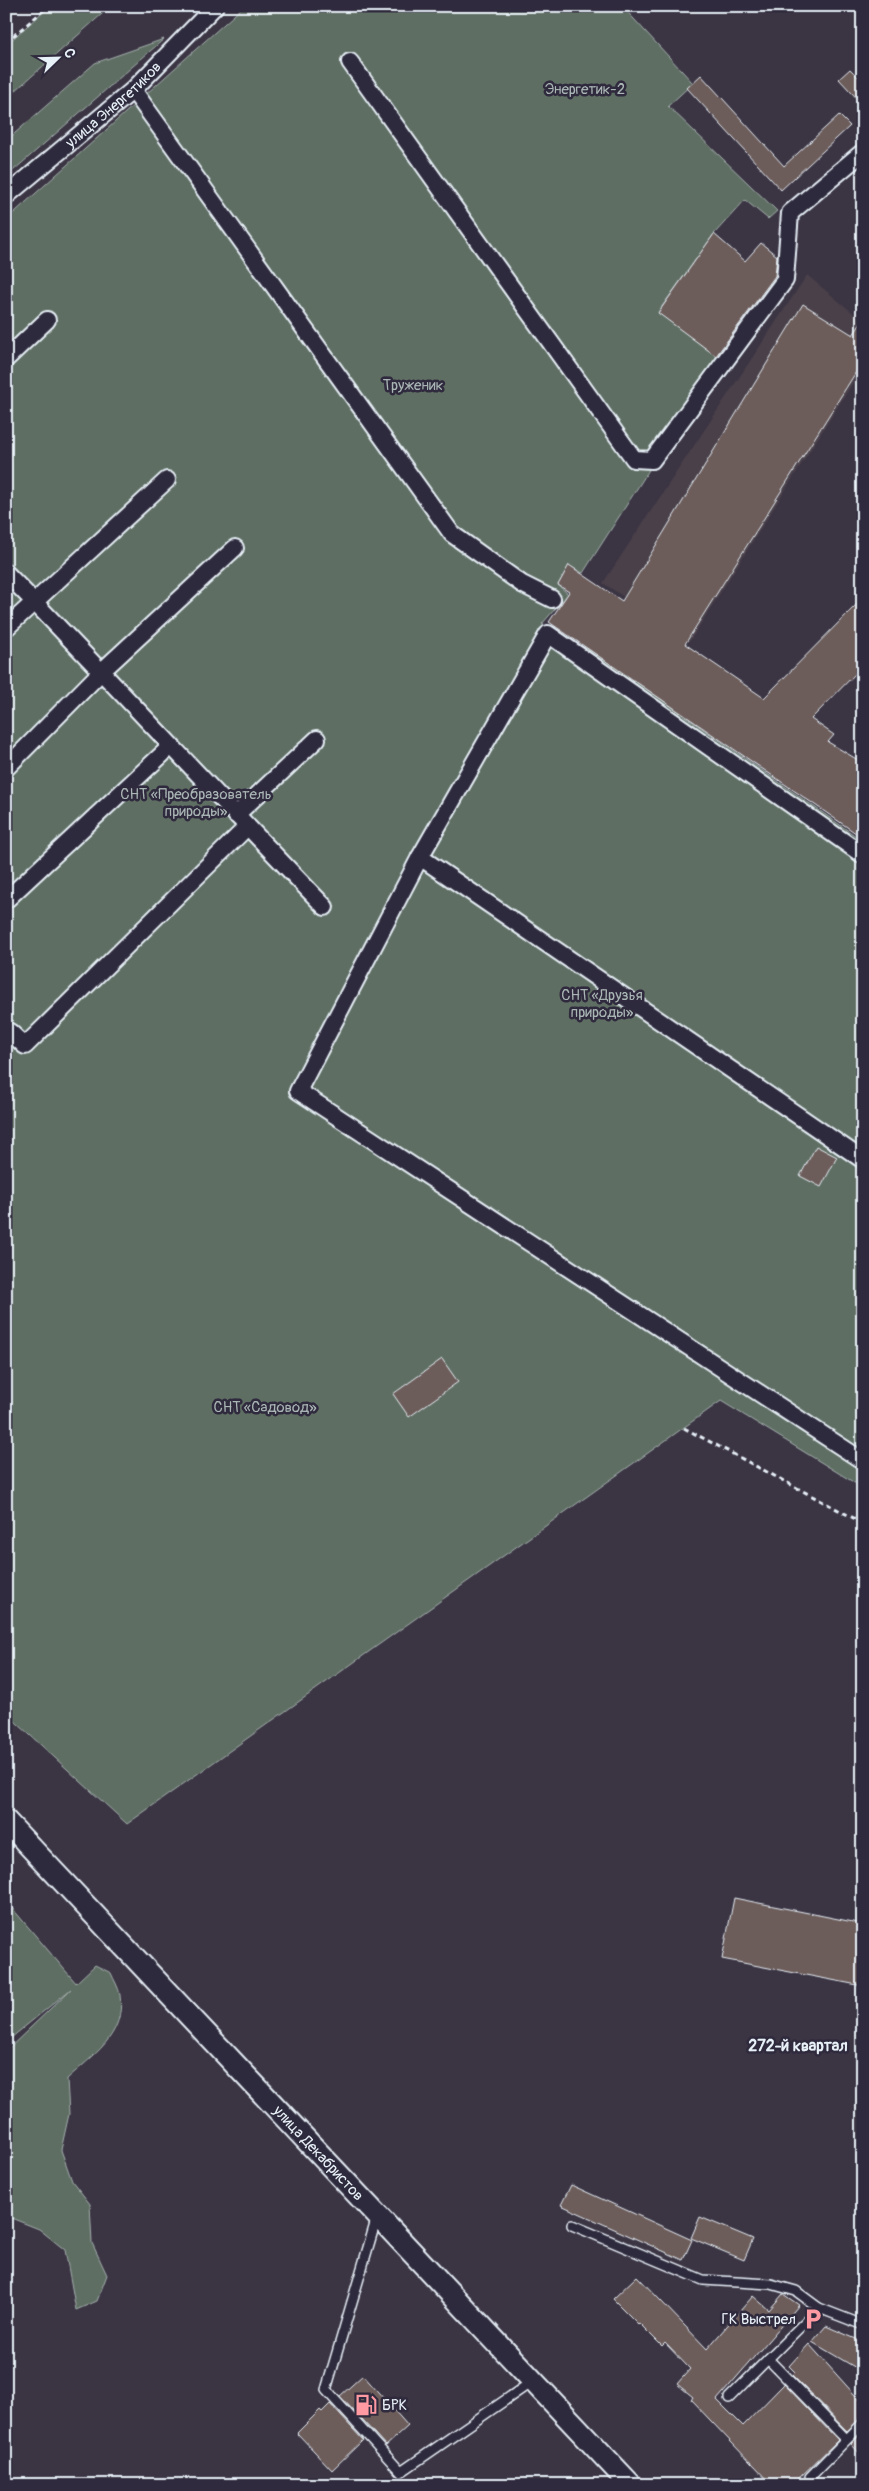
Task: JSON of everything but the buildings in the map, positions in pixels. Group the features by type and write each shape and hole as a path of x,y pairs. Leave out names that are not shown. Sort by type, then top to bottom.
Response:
{"street":[{"name":"улица Энергетиков","path":"6,196 133,90 215,6"},
{"path":"350,62 634,460 652,460 785,280 790,213 863,152"},
{"path":"133,90 452,534 522,584 552,599"},
{"path":"6,359 47,320"},
{"path":"6,628 167,480"},
{"path":"6,768 102,671 235,548"},
{"path":"6,573 102,671 170,747 325,907"},
{"path":"863,855 548,634 420,857 298,1091 863,1461"},
{"path":"10,1032 25,1046 242,821 317,739"},
{"path":"6,900 170,747"},
{"path":"420,857 863,1160"},
{"name":"улица Декабристов","path":"6,1821 378,2214 631,2485"}],"lane":[{"path":"378,2214 326,2390 401,2472 534,2380"},
{"path":"572,2225 703,2280 771,2284 796,2292 819,2308 863,2325"},
{"path":"729,2398 819,2308"},
{"path":"768,2359 846,2438"},
{"path":"810,2477 846,2438 863,2423"}],"path":[{"path":"6,42 48,6"},
{"path":"684,1428 863,1523"}],"shaded area":[{"path":"807,275 863,321 863,367 690,641 603,583"}],"green space":[{"path":"49,6 111,6 6,99 6,45"},
{"path":"244,6 622,6 693,83 668,106 777,211 768,219 745,200 714,234 658,312 720,359 583,573 569,566 558,585 568,594 542,624 596,654 863,841 863,1488 721,1401 127,1824 6,1713 6,220"},
{"path":"164,39 6,177 6,141 95,63"},
{"path":"6,1901 76,1983 95,1965 111,1973 120,1995 118,2022 112,2033 96,2053 67,2079 69,2114 61,2150 72,2181 90,2204 92,2243 107,2275 97,2301 76,2310 65,2250 39,2229 6,2216 6,2051 71,1989 6,2042"}],"place":[{"name":"ГК Выстрел","path":"813,2319"},
{"name":"БРК","path":"366,2405"}],"district":[{"name":"272-й квартал","path":"798,2045"}],"park label":[{"name":"Энергетик-2","path":"585,89"},
{"name":"Труженик","path":"413,385"},
{"name":"СНТ «Преобразователь природы»","path":"196,802"},
{"name":"СНТ «Друзья природы»","path":"602,1004"},
{"name":"СНТ «Садовод»","path":"265,1407"}]}
